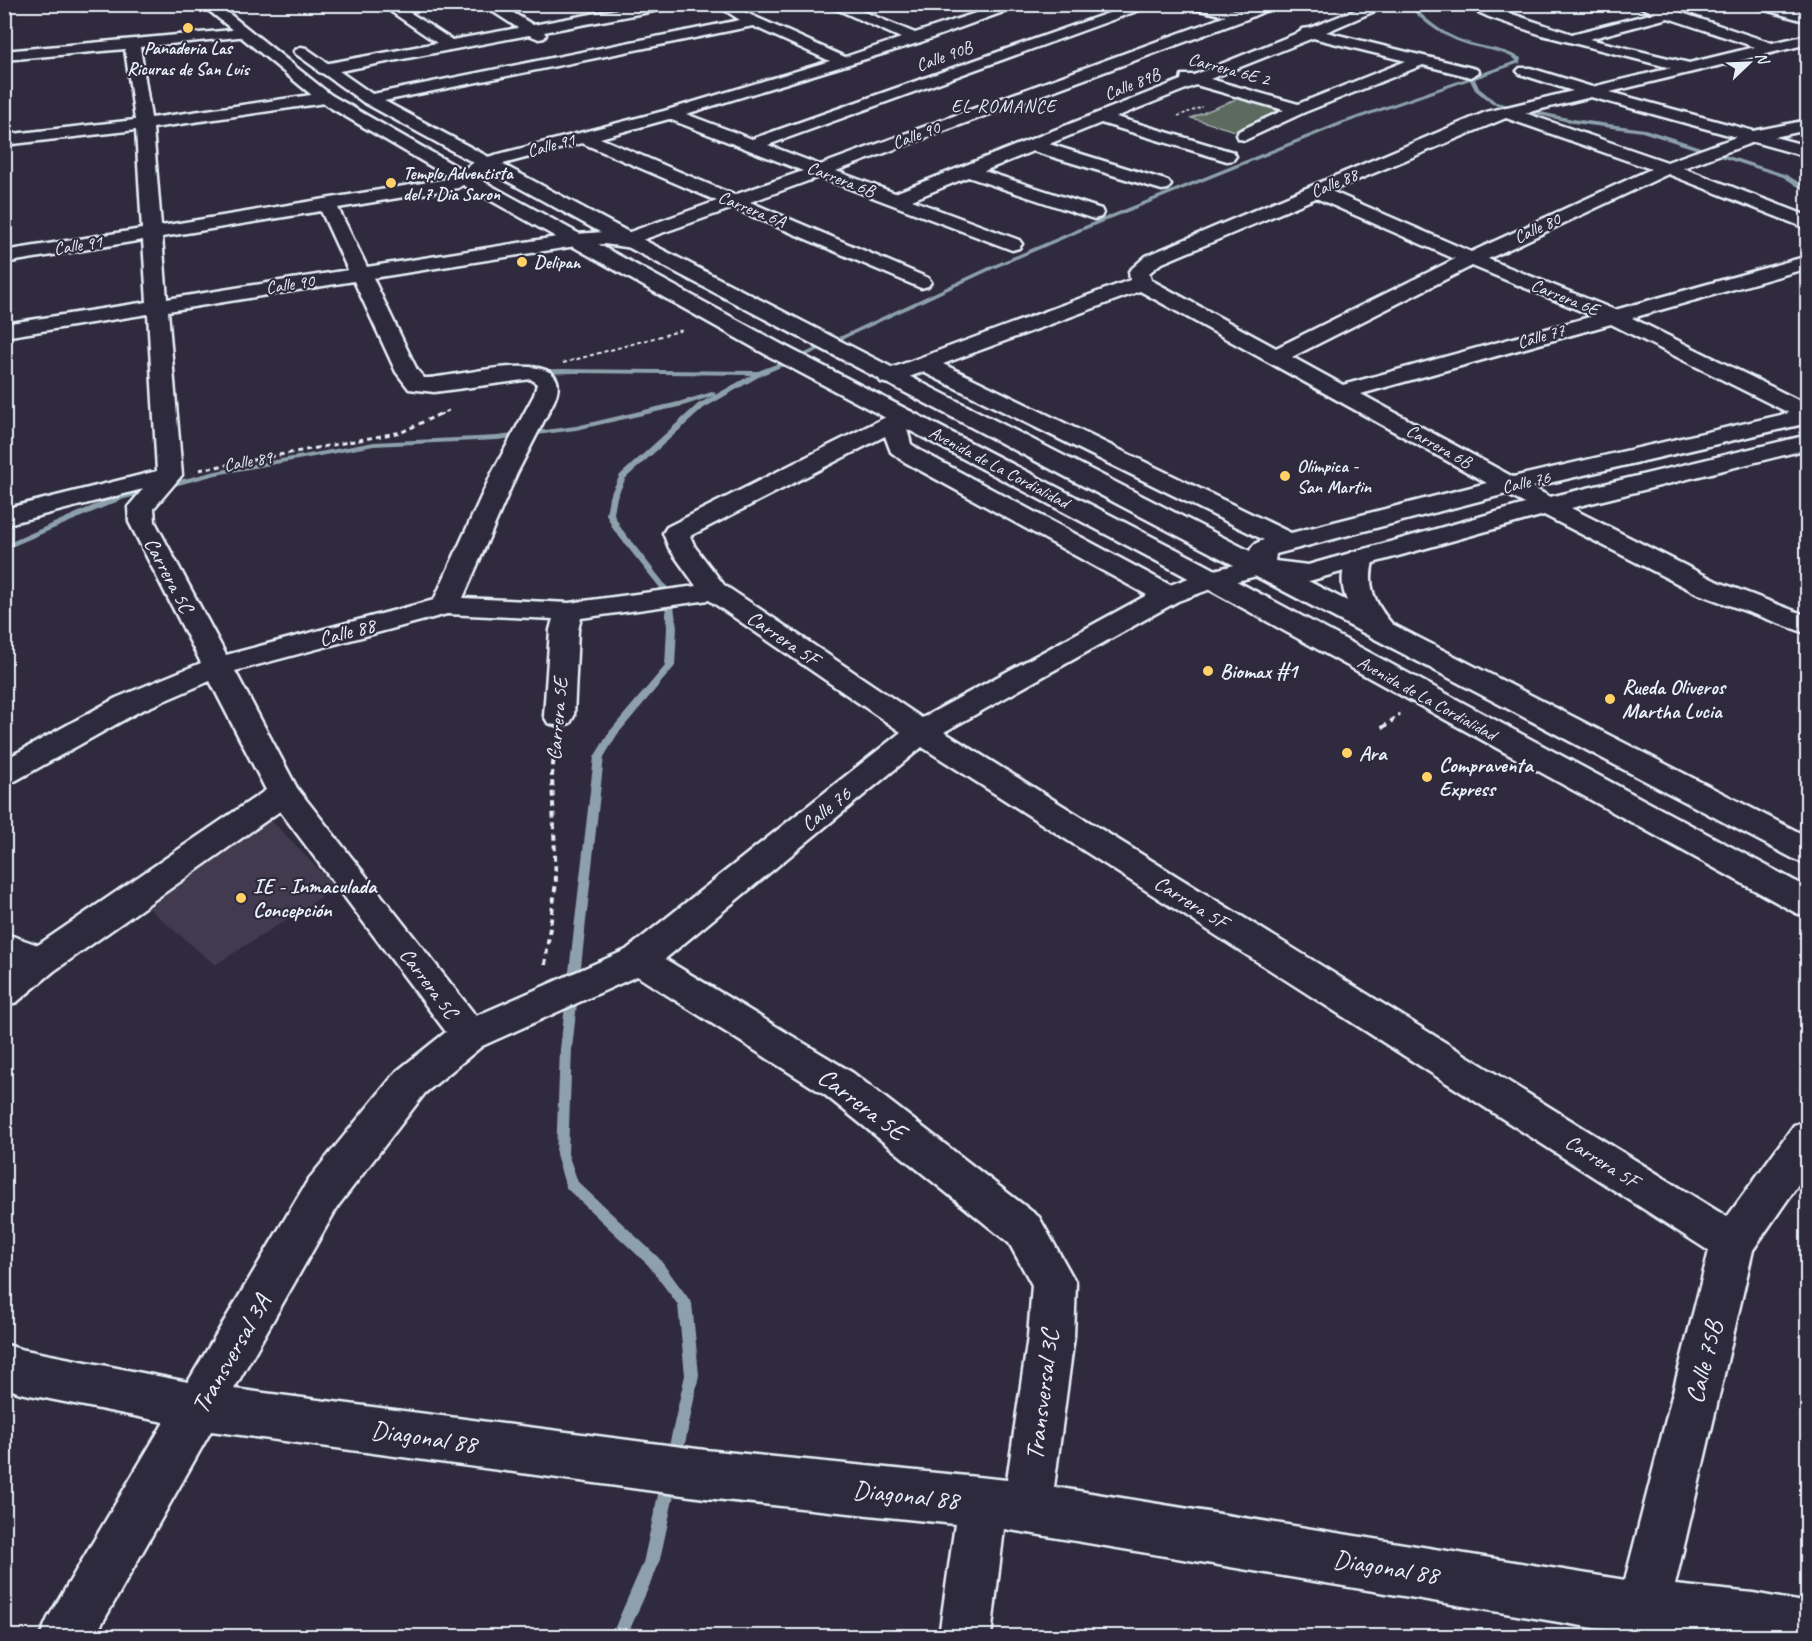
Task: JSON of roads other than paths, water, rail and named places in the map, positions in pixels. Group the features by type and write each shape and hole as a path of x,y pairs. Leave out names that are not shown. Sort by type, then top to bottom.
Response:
{"street":[{"name":"Avenida de La Cordialidad","path":"208,4 325,98 462,177 773,349 1212,579 1808,904"},
{"path":"387,4 449,45"},
{"path":"488,4 574,56"},
{"path":"607,4 623,13"},
{"path":"324,69 670,4"},
{"path":"718,4 843,67"},
{"path":"832,4 916,39"},
{"name":"Calle 91","path":"4,257 452,184 486,163 843,67 1018,4"},
{"name":"Calle 90B","path":"752,145 1149,4"},
{"path":"1191,4 1270,23"},
{"name":"Calle 90","path":"4,331 576,240 604,238 630,241 1273,4"},
{"name":"Calle 89B","path":"896,200 968,171 1034,136 1058,134 1384,4"},
{"path":"1468,4 1510,21 1569,39 1688,67"},
{"path":"1640,4 1798,57"},
{"path":"1760,4 1808,18"},
{"path":"952,8 978,19 998,24"},
{"path":"1569,39 1667,14"},
{"path":"369,99 754,21"},
{"path":"1291,28 1471,72"},
{"path":"4,56 243,33"},
{"path":"1028,33 1079,48"},
{"name":"Calle 88","path":"1147,286 1140,271 1153,260 1492,116 1808,39"},
{"name":"Avenida de La Cordialidad","path":"288,40 324,69 369,99 630,241 896,381 1808,852"},
{"path":"4,517 170,475 144,124 132,43"},
{"path":"1363,60 1406,43"},
{"path":"1099,54 1152,68"},
{"path":"1245,135 1299,109 1421,60"},
{"path":"1525,71 1588,92 1808,152"},
{"name":"Carrera 6E 2","path":"1173,74 1299,109"},
{"path":"887,83 940,99"},
{"path":"451,99 484,90"},
{"path":"1263,98 1285,90"},
{"path":"4,140 144,124 325,98"},
{"path":"961,105 1004,118"},
{"path":"395,114 419,107"},
{"path":"1506,112 1668,168 1808,223"},
{"name":"Carrera 6B","path":"670,114 1012,244"},
{"path":"1100,118 1227,156"},
{"name":"Calle 80","path":"1277,356 1471,259 1668,168 1755,136 1808,124"},
{"path":"1034,136 1162,185"},
{"name":"Carrera 6A","path":"582,137 816,235 921,282"},
{"path":"968,171 1094,213"},
{"name":"Carrera 6E","path":"1316,191 1471,259 1612,316 1808,415"},
{"path":"327,204 407,372 417,384 423,386 531,372 543,375 548,385 446,606"},
{"name":"Calle 77","path":"1343,392 1808,262"},
{"path":"896,381 1147,286"},
{"name":"Carrera 6B","path":"1147,286 1547,506 1706,587 1808,626"},
{"path":"931,367 1288,542"},
{"name":"Calle 76","path":"1260,567 1263,549 1288,542 1510,485 1808,415"},
{"path":"904,417 895,429 900,447 912,456 1168,595"},
{"name":"Carrera 5F","path":"904,417 676,533 682,548 714,591 921,732 1733,1243"},
{"name":"Calle 76","path":"411,1082 469,1035 639,960 921,732 1168,595 1212,579 1260,567 1309,573 1547,506 1808,442"},
{"name":"Carrera 5C","path":"170,475 141,507 142,522 284,793 469,1035"},
{"path":"1361,558 1356,571 1355,584 1358,599 1367,614 1382,630"},
{"name":"Calle 88","path":"4,774 128,705 217,667 446,606 569,610 640,603 714,591"},
{"name":"Carrera 5E","path":"559,716 564,630 569,610"},
{"path":"4,992 41,961 284,793"},
{"path":"4,946 41,961"},
{"name":"Carrera 5E","path":"639,960 839,1084 1024,1230 1054,1283"},
{"name":"Transversal 3A","path":"66,1636 201,1407 323,1193 411,1082"},
{"name":"Calle 75B","path":"1644,1607 1733,1243 1808,1137"},
{"name":"Transversal 3C","path":"964,1636 1005,1505 1051,1337 1054,1283"},
{"name":"Diagonal 88","path":"10,1373 201,1407 618,1463 1005,1505 1594,1602 1644,1607 1755,1628 1808,1629"}],"waterway":[{"path":"674,1459 692,1375 685,1303 653,1261 572,1185 562,1154 566,1049 599,757 613,733 670,666 672,627 668,593 617,529 610,514 613,497 623,477 701,406 759,373 807,354 991,268 1103,220 1342,123 1518,62 1519,59 1508,54 1446,35 1422,18 1409,4"},
{"path":"1472,78 1477,89 1494,103 1573,121 1643,130 1785,176 1808,191"},
{"path":"531,372 718,371 758,373"},
{"path":"4,548 118,498 216,473 374,444 497,438 576,428 680,404 712,394"},
{"path":"619,1636 651,1564 669,1481"}],"place":[{"name":"Panaderia Las Ricuras de San Luis","path":"188,28"},
{"name":"Templo Adventista del 7 Dia Saron","path":"391,183"},
{"name":"Delipan","path":"522,262"},
{"name":"Olímpica - San Martin","path":"1285,476"},
{"name":"Biomax #1","path":"1208,671"},
{"name":"Rueda Oliveros Martha Lucia","path":"1610,699"},
{"name":"Ara","path":"1347,753"},
{"name":"Compraventa Express","path":"1427,777"},
{"name":"IE - Inmaculada Concepción","path":"241,898"}],"district":[{"name":"EL ROMANCE","path":"1004,106"}]}
